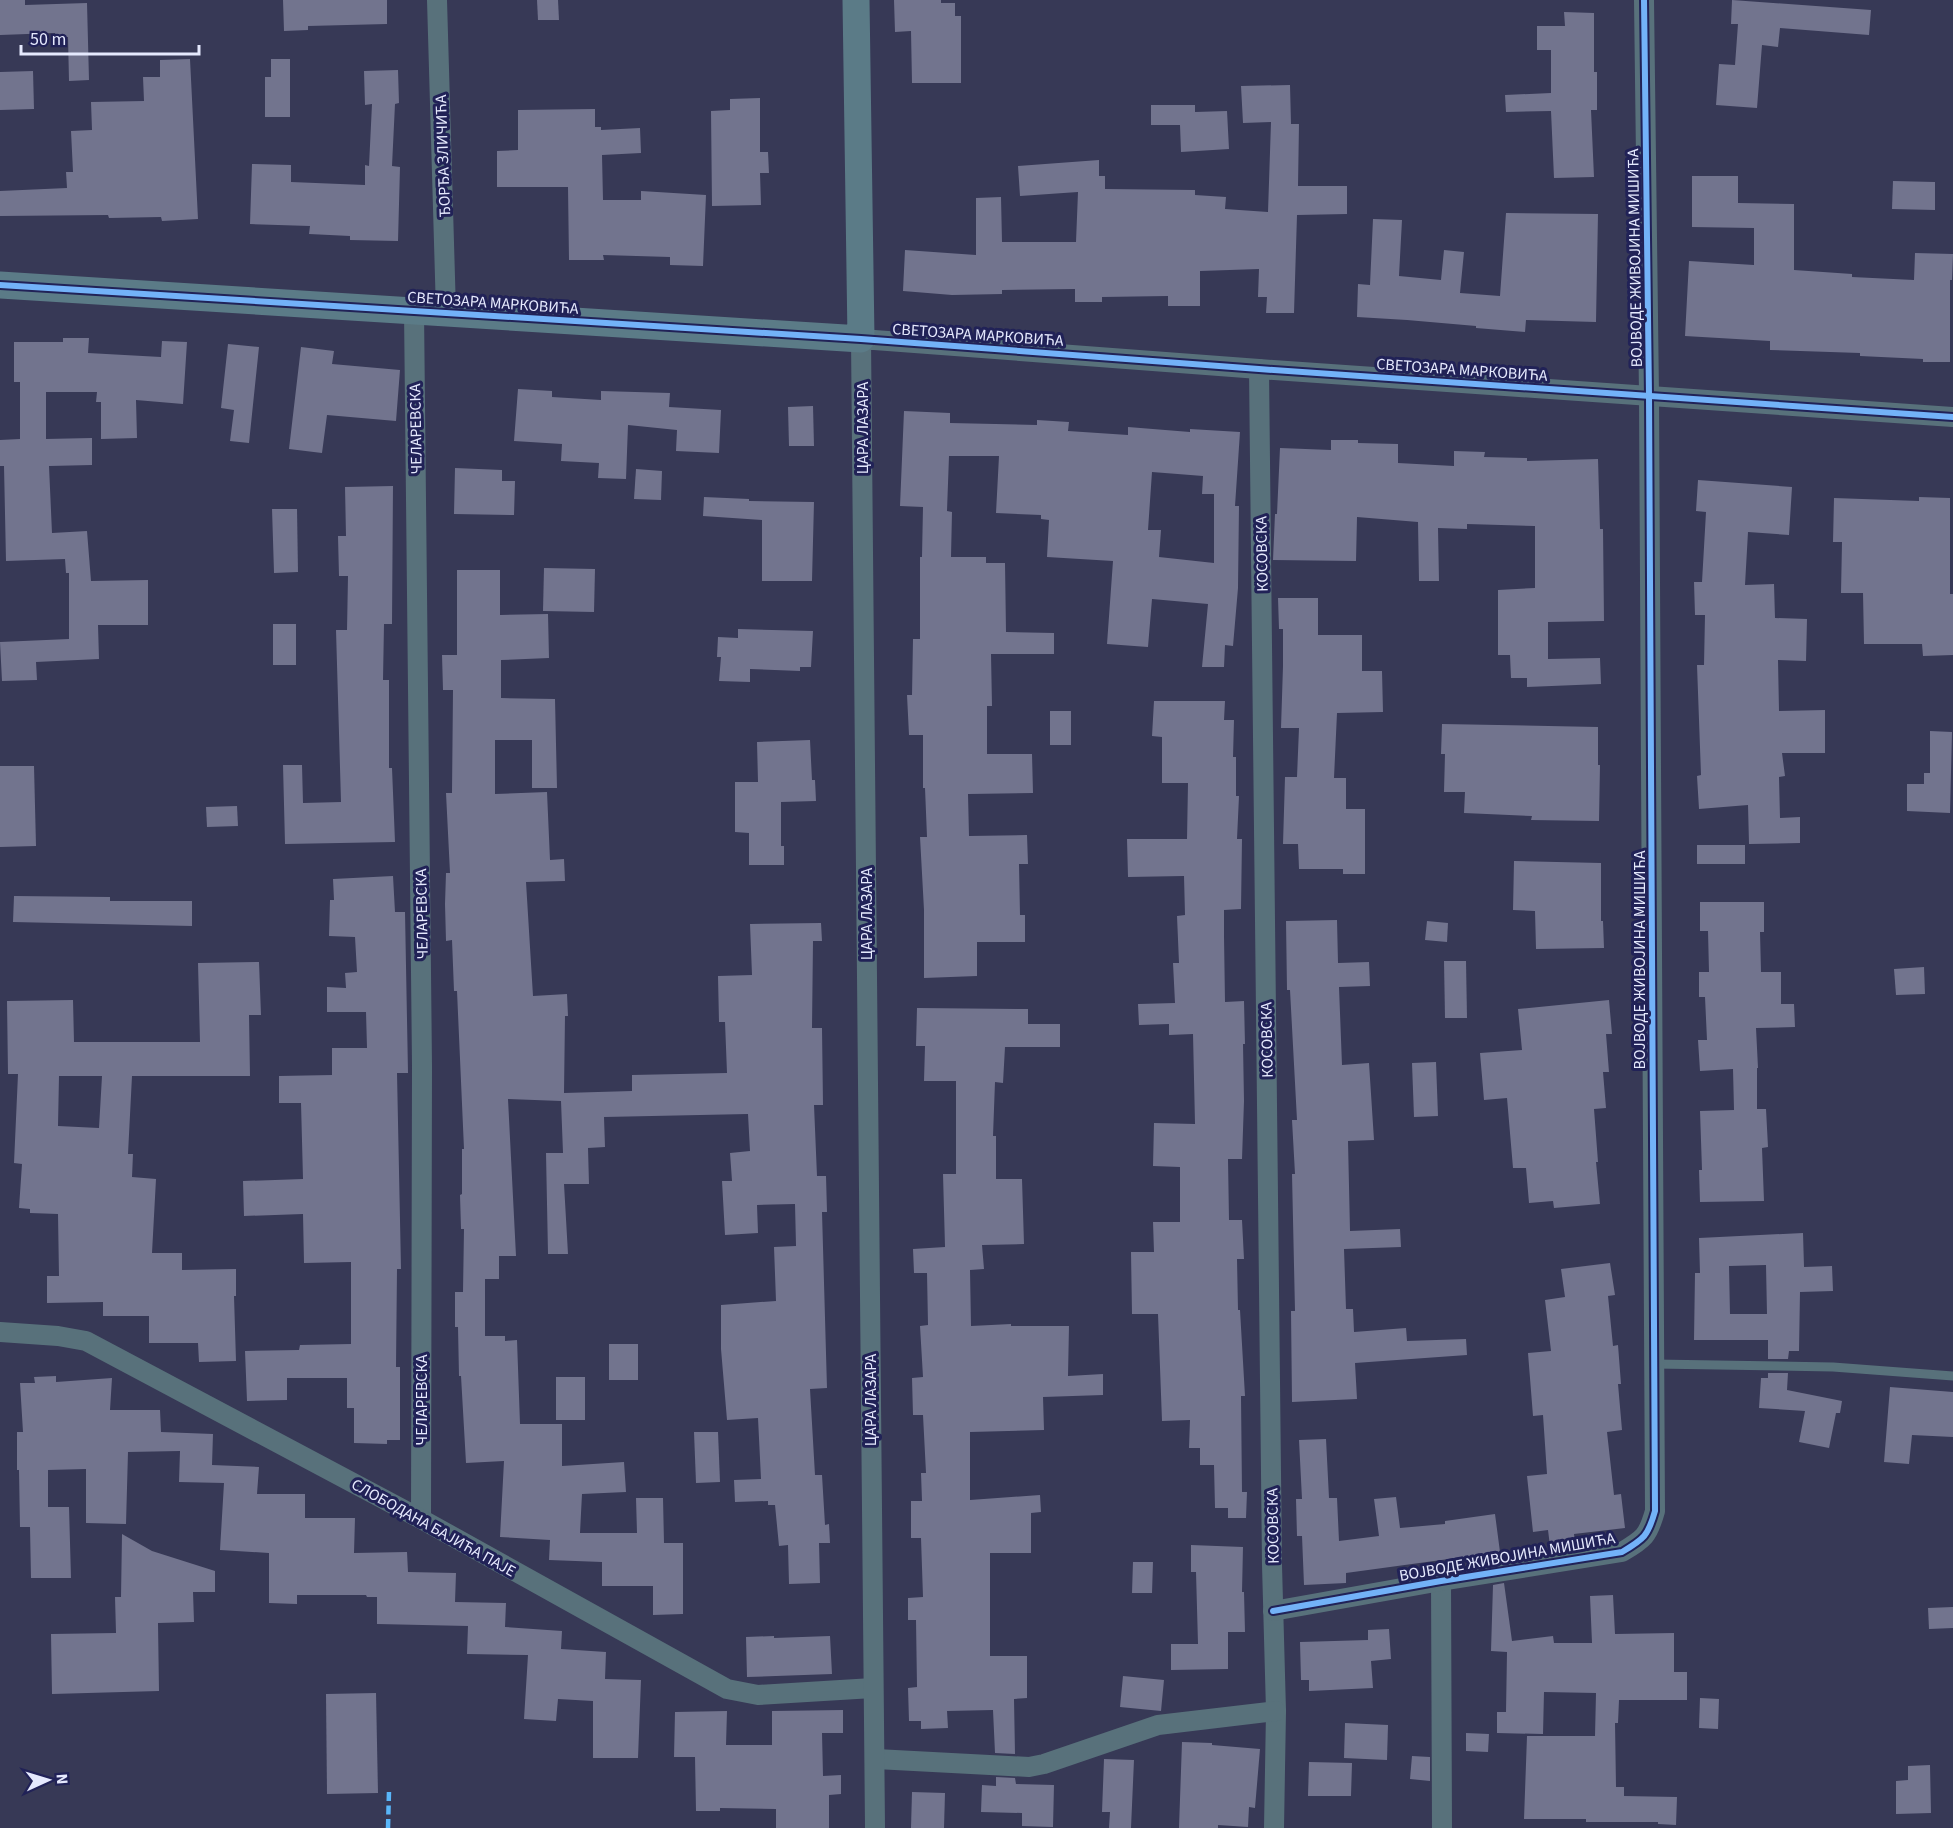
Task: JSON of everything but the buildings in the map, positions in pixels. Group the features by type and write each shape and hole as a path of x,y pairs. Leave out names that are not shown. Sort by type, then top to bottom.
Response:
{"street":[{"name":"ЂОРЂА ЗЛИЧИЋА","path":"437,0 446,312"},
{"name":"ЦАРА ЛАЗАРА","path":"856,0 875,1828"},
{"name":"ВОЈВОДЕ ЖИВОЈИНА МИШИЋА","path":"1273,1611 1622,1552 1642,1539 1651,1526 1655,1511 1649,395 1644,0"},
{"name":"СВЕТОЗАРА МАРКОВИЋА","path":"0,285 861,339 1953,417"},
{"name":"ЧЕЛАРЕВСКА","path":"414,310 422,1066 421,1519"},
{"name":"КОСОВСКА","path":"1259,369 1276,1711 1274,1828"},
{"name":"СЛОБОДАНА БАЈИЋА ПАЈЕ","path":"0,1332 58,1336 86,1341 421,1519 727,1689 758,1695 873,1688"},
{"name":"ВОЈВОДЕ ЖИВОЈИНА МИШИЋА","path":"1441,1581 1442,1828"},
{"path":"876,1759 1029,1767 1158,1725 1276,1711"}],"lane":[{"path":"1655,1364 1833,1367 1953,1376"}],"marked path":[{"path":"388,1828 389,1791"}],"cycle path":[{"path":"1273,1611 1622,1552 1644,1536 1655,1511 1649,395 1644,0"},
{"path":"0,285 861,339 1953,417"}]}
